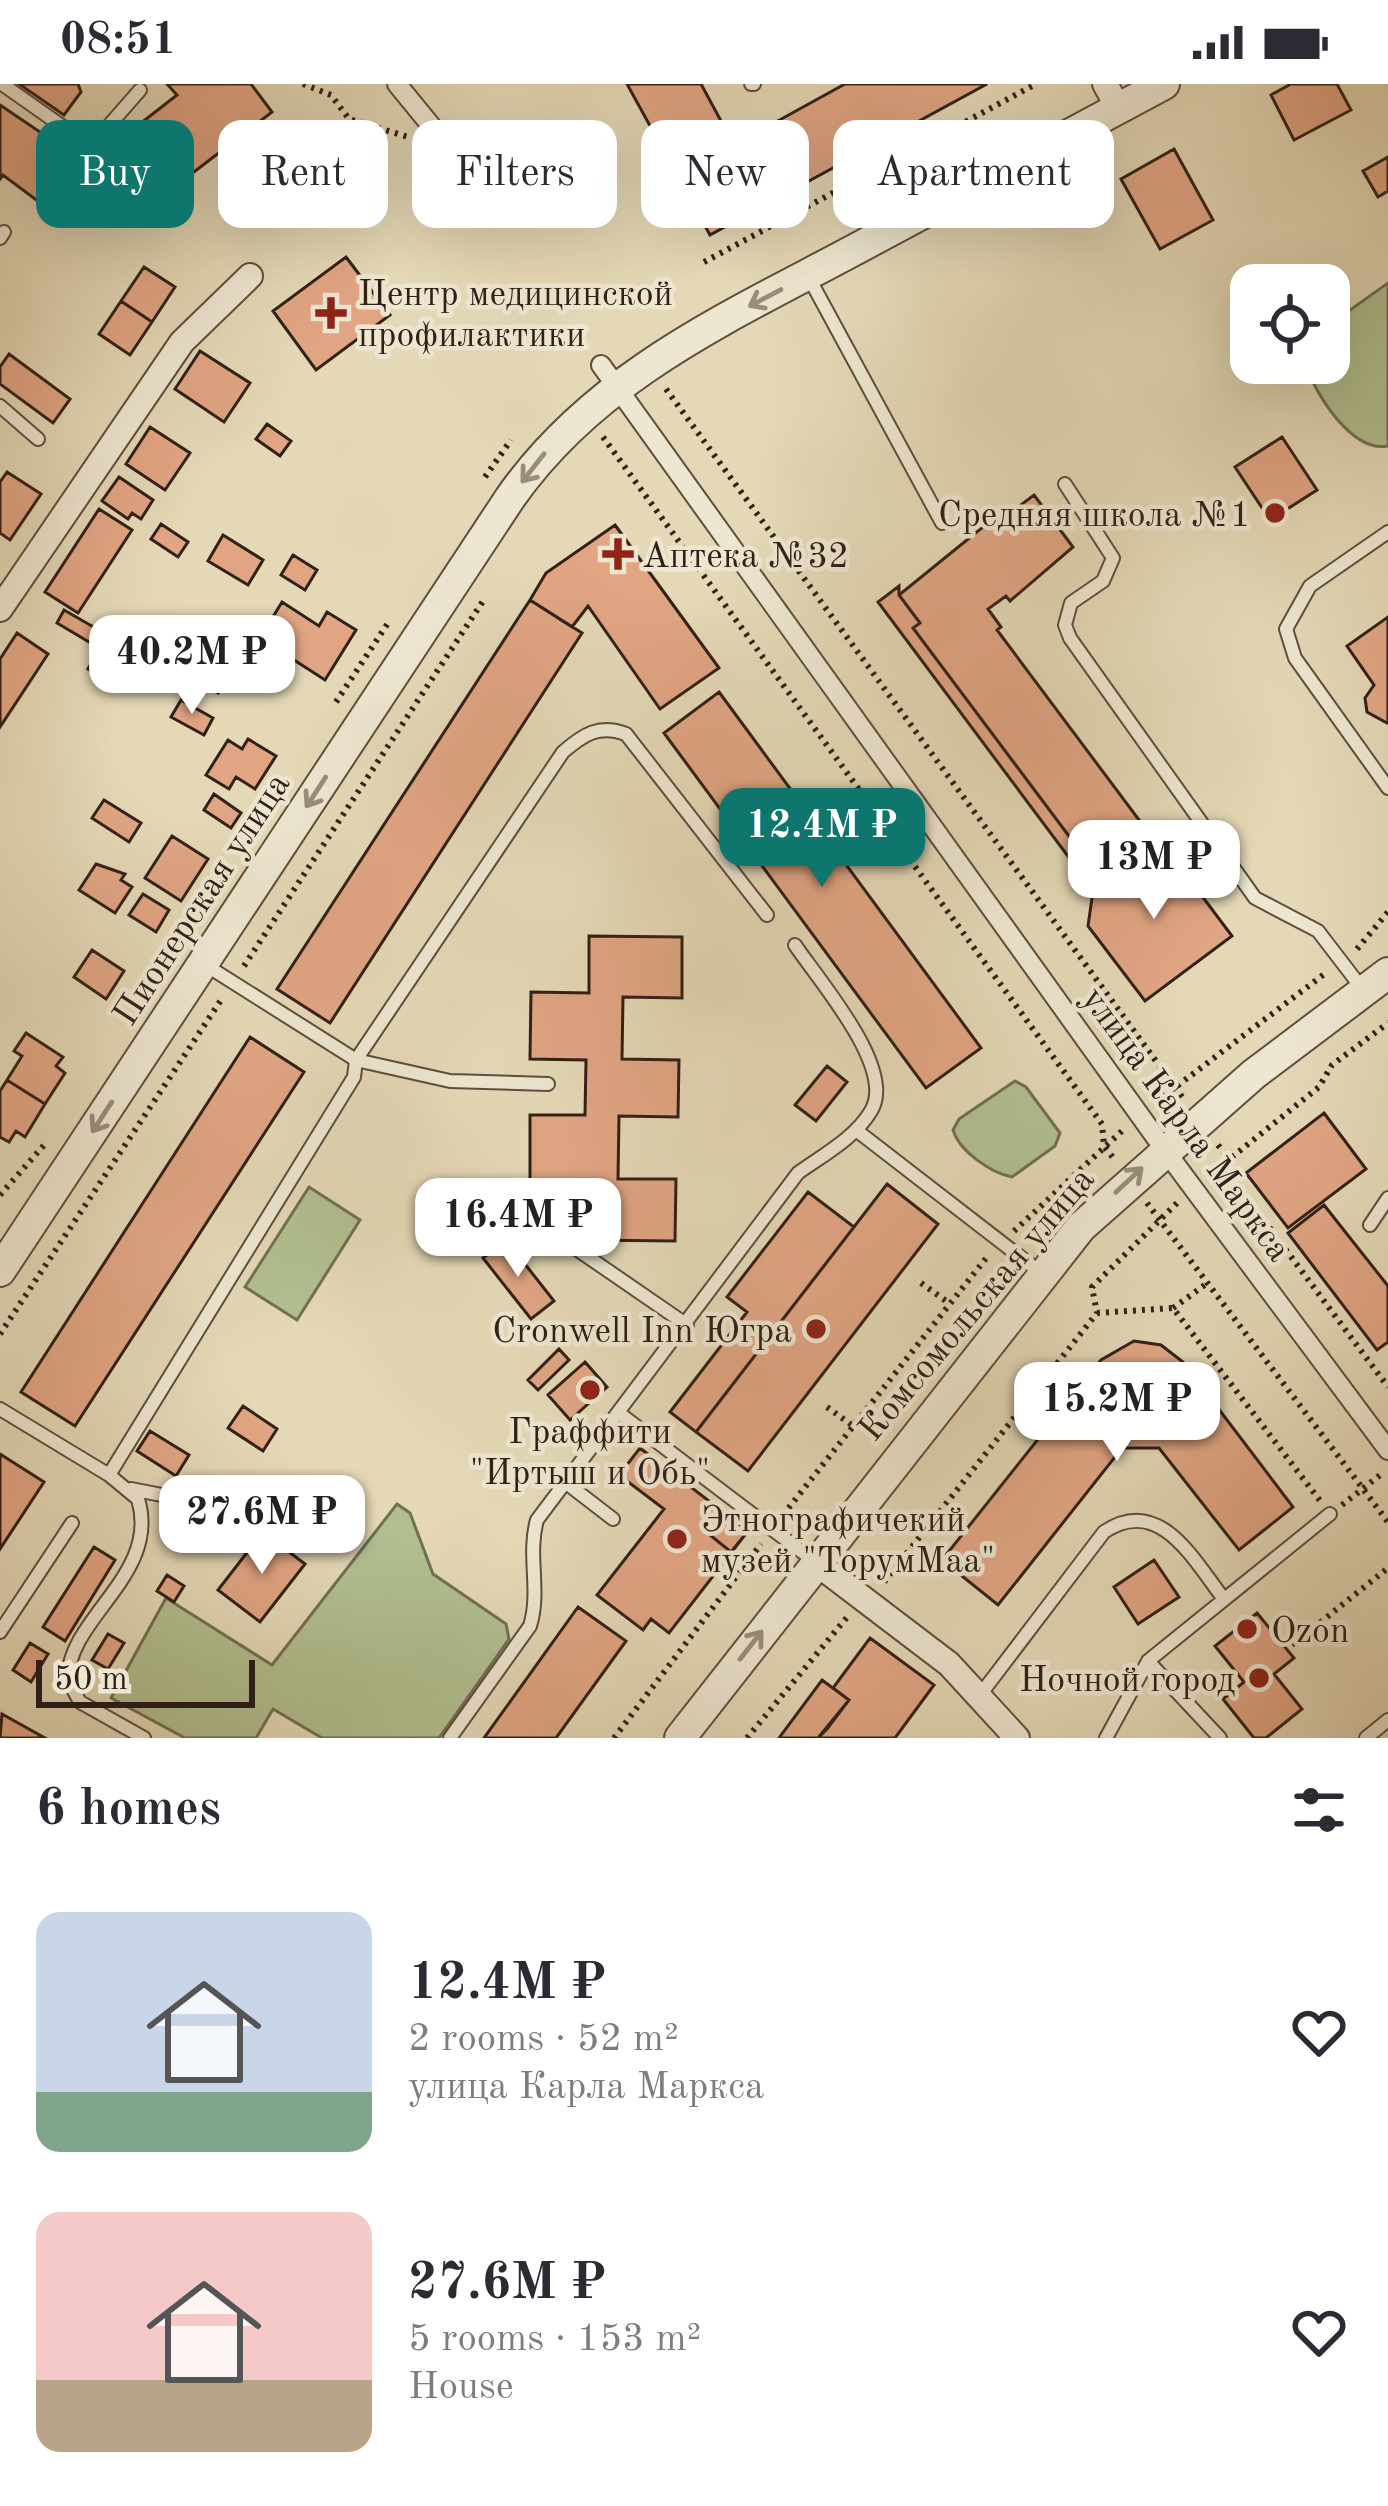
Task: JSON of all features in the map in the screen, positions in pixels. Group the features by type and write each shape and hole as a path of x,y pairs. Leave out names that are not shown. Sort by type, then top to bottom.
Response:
{"street":[{"path":"397,84 426,120"},
{"name":"Пионерская улица","path":"0,1271 510,498 584,413 609,376 649,363 808,275 1112,96 1164,84"},
{"path":"0,609 182,342 250,276"},
{"name":"улица Карла Маркса","path":"609,376 1164,1149 1388,1450"},
{"name":"Комсомольская улица","path":"680,1738 1041,1273 1164,1149 1376,982"},
{"path":"815,1562 980,1695 1017,1738"}],"lane":[{"path":"2,84 54,120"},
{"path":"114,120 140,90"},
{"path":"808,275 942,523"},
{"path":"0,406 38,440"},
{"path":"1065,484 1113,558 1103,581 1071,604 1065,625 1070,638 1255,898 1318,932 1341,961 1376,982"},
{"path":"1388,532 1310,586 1286,629 1295,658 1388,788"},
{"path":"109,1474 347,1093 356,1060 563,752 599,729 626,734 766,915"},
{"path":"450,1738 530,1626 536,1608 533,1534 565,1482 799,1173 856,1130 878,1095 871,1058 795,945"},
{"path":"203,963 356,1060 450,1081 548,1084"},
{"path":"856,1130 1041,1273"},
{"path":"1370,1225 1388,1198"},
{"path":"527,1215 687,1325"},
{"path":"0,1409 130,1488 289,1520"},
{"path":"619,1413 815,1562"},
{"path":"565,1482 613,1519"},
{"path":"130,1488 142,1510 142,1541 74,1656 68,1680 80,1702 144,1738"},
{"path":"1106,1738 1148,1660 1330,1514"},
{"path":"980,1695 1104,1532 1119,1522 1140,1519 1171,1532 1225,1599"},
{"path":"0,1632 72,1523"},
{"path":"1148,1660 1220,1738"},
{"path":"1366,1738 1388,1720"}],"path":[{"path":"303,84 331,95 349,119 412,138"},
{"path":"704,262 1036,84"},
{"path":"649,363 1175,1087 1370,939 1388,912"},
{"path":"584,413 1102,1124 1104,1145 949,1303 614,1738"},
{"path":"1388,1023 1331,1064 1319,1087 1228,1158 1231,1176 1388,1387"},
{"path":"1097,1313 1092,1287 1159,1219 1388,1522"},
{"path":"921,1282 949,1303"},
{"path":"747,1738 833,1631 890,1576 1097,1313 1173,1308 1209,1282"},
{"path":"1173,1308 1330,1514 1388,1469"},
{"path":"827,1407 854,1426"},
{"path":"1292,1646 1388,1568"}],"green space":[{"path":"1388,283 1388,446 1375,446 1349,431 1314,384 1350,384 1350,310"},
{"path":"1015,1081 1026,1087 1060,1133 1055,1146 1012,1177 977,1160 953,1130 959,1119"},
{"path":"309,1187 360,1220 297,1320 245,1287"},
{"path":"397,1504 410,1513 433,1574 506,1624 509,1639 439,1738 322,1738 273,1709 256,1738 185,1738 111,1698 166,1598 272,1665"}],"building":[{"path":"19,84 78,84 81,92 64,115"},
{"path":"167,84 251,84 272,112 262,120 218,120 218,153 194,172 194,120 145,120 177,95"},
{"path":"627,84 701,84 720,120 647,120"},
{"path":"845,84 987,84 921,120 833,120 833,168 809,181 809,120 779,120"},
{"path":"1291,84 1337,84 1351,110 1294,140 1271,95"},
{"path":"0,105 36,129 36,200 3,175 0,179"},
{"path":"1174,149 1213,220 1160,249 1121,179"},
{"path":"1388,157 1388,191 1378,197 1363,171"},
{"name":"Центр медицинской профилактики","path":"346,257 390,315 316,370 273,311"},
{"path":"144,267 175,287 152,322 121,301"},
{"path":"121,301 152,322 130,355 99,334"},
{"path":"200,351 250,383 224,422 175,389"},
{"path":"9,354 70,399 53,423 0,384 0,367"},
{"path":"267,424 291,441 280,456 256,439"},
{"path":"150,427 190,453 165,490 126,464"},
{"path":"1282,437 1317,490 1270,520 1235,467"},
{"path":"7,472 41,494 10,540 0,533 0,482"},
{"path":"119,477 153,500 141,519 132,513 128,519 102,501"},
{"path":"1034,495 1073,547 1010,601 1006,596 988,609 1001,627 997,630 1157,844 1104,883 913,628 920,623 899,595 994,518 998,522"},
{"path":"99,509 132,530 78,613 45,592"},
{"path":"161,524 188,542 178,557 151,539"},
{"path":"615,525 719,668 660,709 588,606 572,627 530,600 546,573"},
{"path":"223,535 263,560 248,585 208,561"},
{"path":"293,555 317,570 305,590 281,575"},
{"path":"899,586 899,595 920,623 913,628 1096,872 1085,879 878,602"},
{"path":"530,600 582,633 330,1023 277,989"},
{"path":"282,602 319,626 327,612 356,630 325,680 260,638"},
{"path":"64,610 97,629 89,642 57,623"},
{"path":"1388,617 1387,723 1367,712 1365,698 1374,685 1347,646"},
{"path":"17,633 48,654 0,727 0,659"},
{"path":"97,653 118,664 110,681 88,669"},
{"path":"190,655 227,676 218,693 180,671"},
{"path":"719,692 981,1048 926,1088 664,733"},
{"path":"181,700 213,718 204,735 171,717"},
{"path":"248,739 276,756 255,789 236,777 229,789 206,775 228,740 242,749"},
{"path":"214,794 241,813 231,828 204,810"},
{"path":"104,800 141,823 129,842 92,818"},
{"path":"172,836 208,859 181,901 145,878"},
{"path":"1157,844 1162,851 1166,848 1232,936 1145,1001 1088,926 1093,891"},
{"path":"96,864 125,874 121,880 132,887 115,913 79,890"},
{"path":"143,894 169,910 156,932 129,915"},
{"path":"589,936 682,937 682,998 623,997 622,1059 679,1060 678,1117 619,1116 618,1179 676,1179 675,1241 583,1240 583,1181 530,1181 530,1115 585,1115 586,1060 530,1059 531,992 589,993"},
{"path":"92,950 124,971 106,999 74,977"},
{"path":"26,1033 63,1057 56,1066 65,1073 45,1104 7,1080 22,1056 14,1051"},
{"path":"250,1037 304,1072 75,1426 21,1392"},
{"path":"827,1066 847,1082 816,1121 795,1105"},
{"path":"7,1080 45,1104 25,1137 16,1131 9,1142 0,1137 0,1091"},
{"path":"1324,1113 1366,1169 1288,1228 1246,1173"},
{"name":"Cronwell Inn Югра","path":"887,1184 938,1224 748,1471 696,1432"},
{"path":"808,1192 854,1227 696,1432 670,1412 747,1312 727,1297"},
{"path":"1324,1205 1388,1286 1388,1342 1377,1350 1288,1233"},
{"path":"506,1240 554,1301 531,1319 483,1258"},
{"path":"1134,1341 1161,1345 1183,1362 1293,1507 1239,1550 1159,1448 1122,1448 998,1605 942,1560 1101,1360"},
{"path":"559,1349 569,1360 538,1390 528,1380"},
{"path":"585,1362 607,1387 570,1420 548,1395"},
{"path":"243,1406 277,1429 263,1451 228,1428"},
{"path":"150,1431 189,1455 176,1476 137,1451"},
{"path":"640,1448 748,1531 669,1633 651,1619 643,1630 597,1595 664,1509 619,1475"},
{"path":"0,1454 44,1482 0,1549"},
{"path":"726,1514 748,1531 731,1552 710,1535"},
{"path":"263,1532 305,1564 260,1622 218,1590"},
{"path":"94,1547 115,1560 65,1641 43,1627"},
{"path":"1154,1560 1179,1597 1138,1624 1114,1587"},
{"path":"167,1575 184,1586 174,1602 157,1591"},
{"path":"578,1607 626,1641 556,1738 484,1738"},
{"name":"Ночной город","path":"1257,1613 1294,1658 1274,1674 1302,1709 1266,1738 1254,1738 1223,1699 1244,1682 1215,1646"},
{"path":"108,1634 124,1643 108,1669 92,1660"},
{"path":"870,1638 934,1685 895,1738 818,1738 849,1700 833,1688"},
{"path":"30,1643 48,1654 31,1682 13,1670"},
{"path":"822,1680 849,1700 818,1738 779,1738"},
{"path":"2,1714 45,1738 0,1738"}],"place":[{"name":"Центр медицинской профилактики","path":"331,313"},
{"name":"Средняя школа №1","path":"1275,513"},
{"name":"Аптека №32","path":"618,554"},
{"name":"Cronwell Inn Югра","path":"816,1329"},
{"name":"Граффити \"Иртыш и Обь\"","path":"590,1390"},
{"name":"Этнографичекий музей \"ТорумМаа\"","path":"677,1539"},
{"name":"Ozon","path":"1247,1629"},
{"name":"Ночной город","path":"1259,1678"}]}
